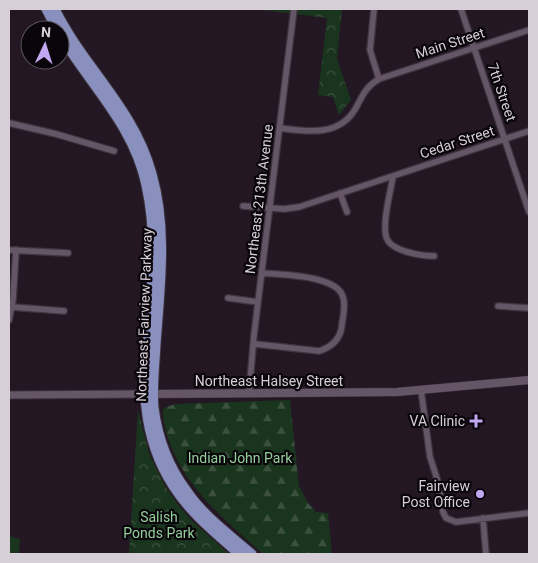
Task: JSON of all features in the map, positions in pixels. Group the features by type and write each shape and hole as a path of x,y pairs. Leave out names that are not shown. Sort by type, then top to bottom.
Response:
{"main road":[{"name":"Northeast Fairview Parkway","path":"55,9 69,33 122,108 142,147 152,175 159,204 162,241 149,394 145,407 152,440 173,486 195,515 239,554"},
{"name":"Northeast Fairview Parkway","path":"70,50 122,125 136,154 146,182 154,243 149,394 161,441 179,479 191,497 252,554"},
{"name":"Northeast Halsey Street","path":"149,394 370,392 421,390 529,380"}],"street":[{"name":"Northeast 213th Avenue","path":"249,393 258,302 294,9"},
{"path":"280,128 315,132 334,127 350,116 367,88 379,79 370,50 374,9"},
{"name":"7th Street","path":"461,9 529,212"},
{"name":"Main Street","path":"379,79 529,30"},
{"path":"9,123 56,134 114,152"},
{"name":"Cedar Street","path":"243,206 270,209 299,207 529,131"},
{"path":"393,176 386,225 387,238 394,246 400,249 416,254 434,256"},
{"path":"340,193 347,212"},
{"path":"9,250 68,253"},
{"path":"9,320 12,307 16,250"},
{"path":"255,344 318,351 326,349 337,341 343,320 343,296 334,285 322,280 262,273"},
{"path":"228,298 258,302"},
{"path":"498,306 529,308"},
{"path":"12,307 64,311"},
{"path":"421,390 430,457 439,485 444,512 450,521 456,522 529,512"},
{"name":"Northeast Halsey Street","path":"9,395 149,394"},
{"path":"483,518 486,554"}],"green space":[{"path":"263,9 342,9 337,59 351,100 339,115 333,97 318,95 327,18"},
{"name":"Indian John Park","path":"290,400 299,486 308,503 316,512 328,513 332,554 263,554 220,515 194,486 174,454 164,422 164,408 175,404"},
{"name":"Salish Ponds Park","path":"138,410 149,453 165,486 192,521 229,554 129,554"},
{"path":"9,536 20,539 19,554 9,554"}],"place":[{"name":"VA Clinic","path":"476,421"},
{"name":"Fairview Post Office","path":"480,494"}]}
